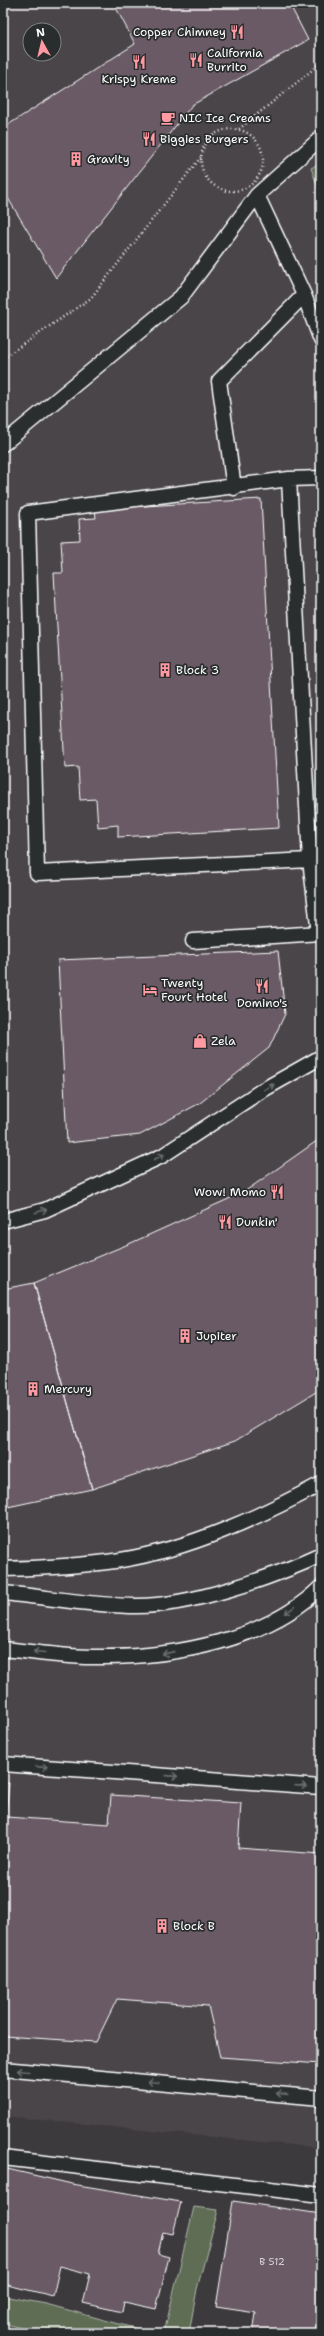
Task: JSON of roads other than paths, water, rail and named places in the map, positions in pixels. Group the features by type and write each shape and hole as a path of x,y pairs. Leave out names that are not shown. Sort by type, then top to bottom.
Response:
{"lane":[{"path":"4,441 181,297 258,195 321,138"},
{"path":"258,195 304,295 321,340"},
{"path":"234,488 219,380 304,295"},
{"path":"310,860 38,873 28,513 234,488 289,479 321,478"},
{"path":"193,941 320,933 310,860 289,479"},
{"path":"3,1220 45,1210 162,1156 261,1091 321,1058"},
{"path":"3,1569 121,1560 193,1542 275,1508 321,1484"},
{"path":"3,1593 137,1606 214,1593 252,1582 321,1556"},
{"path":"3,1649 101,1657 156,1656 221,1641 271,1624 321,1587"},
{"path":"3,1764 321,1787"},
{"path":"3,2069 321,2098"},
{"path":"3,2158 321,2195"}],"place":[{"name":"Copper Chimney","path":"237,32"},
{"name":"California Burrito","path":"196,60"},
{"name":"Krispy Kreme","path":"139,62"},
{"name":"NIC Ice Creams","path":"168,118"},
{"name":"Biggies Burgers","path":"149,139"},
{"name":"Gravity","path":"76,159"},
{"name":"Block 3","path":"165,670"},
{"name":"Domino's","path":"262,986"},
{"name":"Twenty Fourt Hotel","path":"150,990"},
{"name":"Zela","path":"200,1041"},
{"name":"Wow! Momo","path":"277,1192"},
{"name":"Dunkin'","path":"225,1222"},
{"name":"Jupiter","path":"185,1336"},
{"name":"Mercury","path":"33,1389"},
{"name":"Block B","path":"162,1926"}]}
